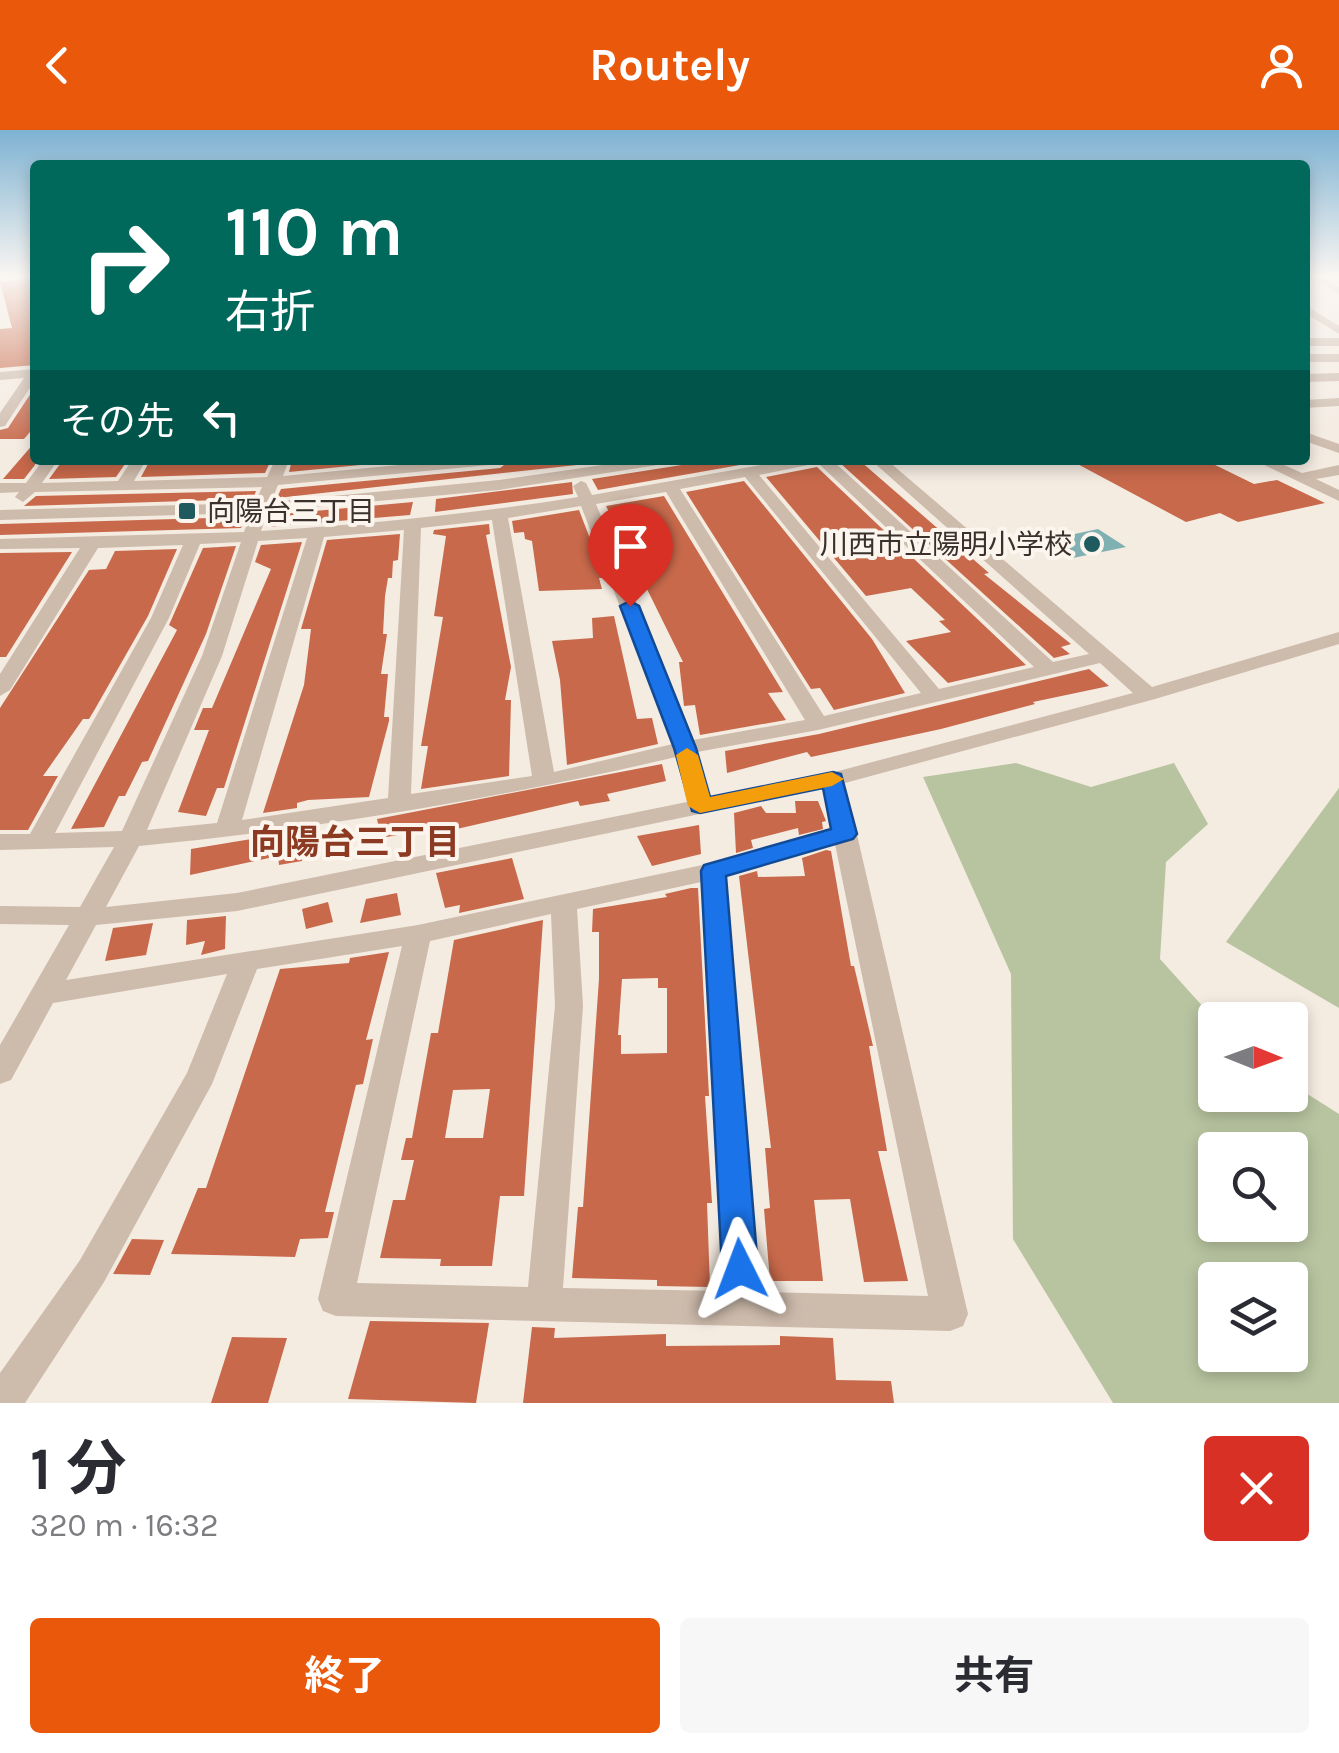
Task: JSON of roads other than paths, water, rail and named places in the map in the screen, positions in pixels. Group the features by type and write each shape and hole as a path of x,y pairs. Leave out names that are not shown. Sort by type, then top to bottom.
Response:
{"street":[{"path":"1310,342 1339,342"},
{"path":"1310,358 1339,358"},
{"path":"0,376 30,373"},
{"path":"1310,378 1339,377"},
{"path":"0,423 30,379"},
{"path":"1310,404 1339,402"},
{"path":"1310,436 1339,433"},
{"path":"1310,438 1339,449"},
{"path":"3,515 47,465"},
{"path":"122,487 136,465"},
{"path":"0,1072 131,839 212,656 262,506 281,465"},
{"path":"0,488 277,479 332,468 402,465"},
{"path":"3,515 262,506 433,492 576,475 610,465"},
{"path":"1,545 194,539 413,523 499,514 786,465"},
{"path":"829,465 1048,668"},
{"path":"884,465 1148,695"},
{"path":"1272,465 1339,496"},
{"path":"1302,478 1339,470"},
{"path":"748,472 933,695"},
{"path":"576,475 685,748 700,806"},
{"path":"671,486 818,724"},
{"path":"499,514 544,781"},
{"path":"399,802 413,523"},
{"path":"227,830 317,532"},
{"path":"37,844 160,618 194,539"},
{"path":"0,690 92,544"},
{"path":"0,914 88,916 237,902 833,779 1148,695 1339,638"},
{"path":"0,842 37,844 227,830 544,781 685,748 818,724 1101,657"},
{"path":"418,934 336,1298 950,1314 833,779"},
{"path":"44,994 418,934 713,871 844,834"},
{"path":"713,871 742,1309"},
{"path":"544,1304 569,1006 564,903"},
{"path":"2,1403 92,1271 202,1076 246,960"}],"water":[{"path":"1098,529 1126,547 1068,559 1042,541"}],"place":[{"name":"向陽台三丁目","path":"187,511"},
{"name":"川西市立陽明小学校","path":"1092,544"}],"district":[{"name":"向陽台三丁目","path":"355,842"}]}
